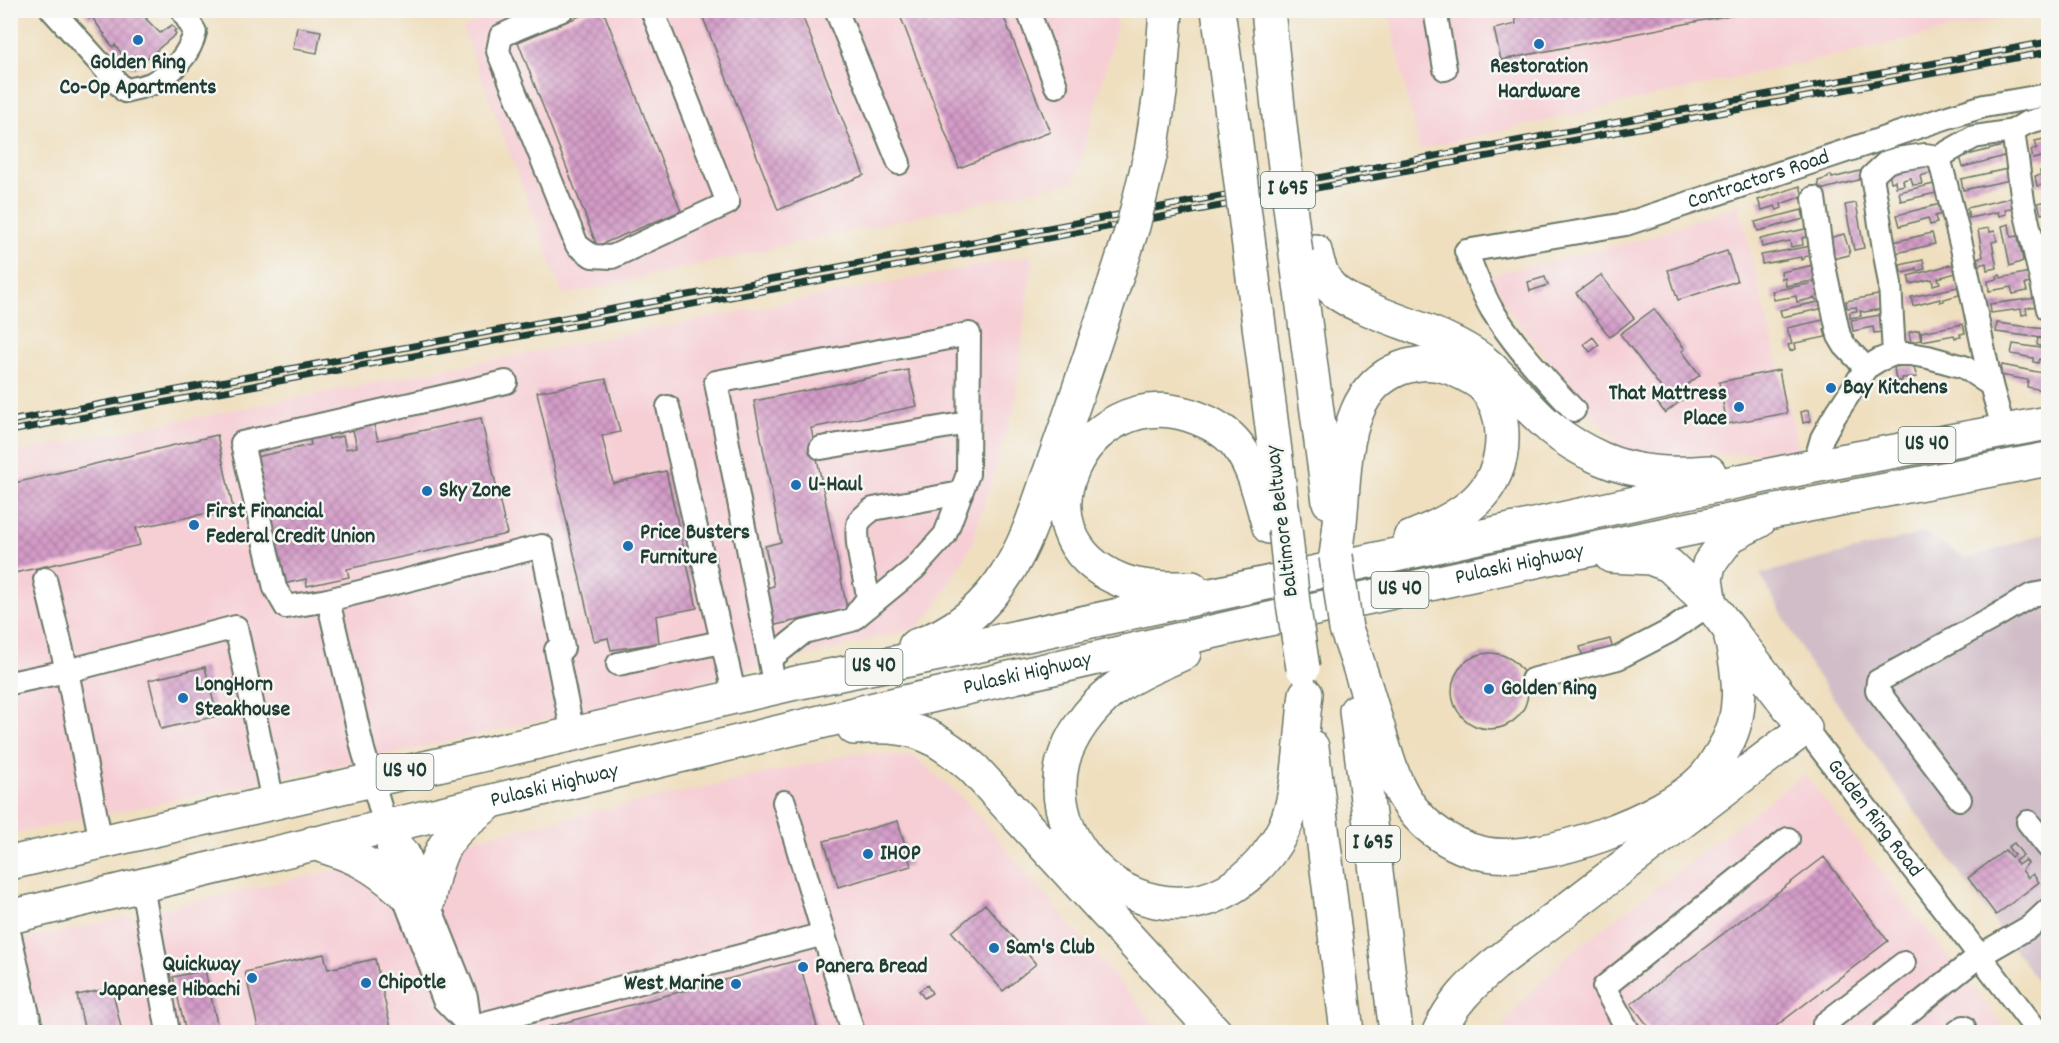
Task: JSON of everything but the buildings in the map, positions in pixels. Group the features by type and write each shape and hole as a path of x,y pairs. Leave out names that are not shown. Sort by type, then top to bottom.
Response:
{"highway":[{"path":"782,676 934,640 962,623 994,591 1009,570 1022,547 1067,425 1133,226 1150,152 1161,82 1166,10"},
{"name":"Baltimore Beltway","path":"1218,10 1251,262 1277,527 1293,603 1304,681 1347,1032"},
{"path":"1269,10 1276,82 1306,252 1336,515"},
{"path":"1306,252 1328,285 1338,293 1376,313 1431,333 1480,359 1500,375 1551,428 1602,459 1639,472 1682,474 1812,466"},
{"path":"1441,364 1457,370 1485,387 1496,405 1502,424 1503,449 1498,470 1484,494 1472,506 1446,523 1329,564 1349,435 1357,410 1371,389 1388,374 1407,365 1441,364"},
{"path":"1247,588 1167,588 1140,585 1119,579 1100,568 1084,555 1073,539 1066,521 1064,502 1067,481 1077,458 1093,437 1118,420 1143,412 1174,410 1198,418 1220,429 1238,445 1277,527"},
{"name":"Pulaski Highway","path":"10,863 735,697 782,676 1134,612 1247,588 1329,564 1812,466 2049,423"},
{"name":"Pulaski Highway","path":"10,917 757,737 1251,623 1782,510 2049,459"},
{"path":"1710,604 1706,580 1709,564 1717,552 1730,536 1782,510"},
{"name":"Golden Ring Road","path":"1550,558 1632,556 1650,558 1669,565 1710,604 1798,719"},
{"name":"I 695","path":"1329,564 1350,645 1396,1032"},
{"path":"386,827 399,807 421,795 961,670 1034,651 1134,612"},
{"path":"1251,623 1134,677 1113,690 1080,725 1070,744 1060,777 1064,816 1086,860 1097,872 1120,888 1142,898 1167,903 1192,903 1216,897 1253,872 1275,845 1292,805 1304,681"},
{"path":"1704,778 1723,750 1737,715 1740,694 1738,669 1730,631"},
{"path":"1350,645 1398,789 1426,824 1457,845 1488,854 1534,854 1564,847 1604,834 1646,816 1798,719"},
{"path":"1439,1032 1457,1000 1472,984 1798,719"},
{"path":"757,737 874,726 909,729 940,742 974,769 1215,1032"},
{"path":"313,843 365,862 415,896 434,869 443,848 456,830 494,801"}],"street":[{"path":"52,10 125,91 152,84 174,68 188,50 195,32 182,10"},
{"path":"562,10 501,36 498,51 577,245 592,256 612,257 728,203 652,10"},
{"path":"836,10 899,164"},
{"path":"1435,10 1445,69"},
{"path":"1032,12 1056,86"},
{"name":"Contractors Road","path":"1574,410 1492,310 1466,250 1626,224 1984,106 2049,95"},
{"path":"1894,354 1890,284 1872,176 1887,162 1925,155 1939,157 1974,137 2013,131 2026,123 2049,117"},
{"path":"2013,131 2024,201 2049,309"},
{"path":"1939,157 1964,252 1991,385 2004,431"},
{"path":"1814,198 1822,257 1839,336 1845,346 1866,368"},
{"path":"969,334 968,474 945,535 914,569 852,620 804,632 782,676 716,382 969,334"},
{"path":"1812,466 1822,438 1866,368 1894,354 1928,357 1964,367 1991,385"},
{"path":"506,382 242,443 275,588 286,607 328,600 542,546 563,648 556,650 573,734"},
{"path":"668,407 735,697"},
{"path":"821,448 968,423"},
{"path":"852,620 866,601 867,595 857,533 859,522 864,516 873,509 962,493"},
{"path":"45,579 67,671 101,842"},
{"path":"1960,799 1877,690 1878,681 2032,595 2049,592"},
{"path":"328,600 363,750 386,827 408,852 415,896 466,996 472,1030 824,934"},
{"path":"1532,680 1618,658 1670,631 1710,604"},
{"path":"10,683 67,671 236,627 273,802"},
{"path":"618,664 721,642"},
{"name":"Golden Ring Road","path":"1798,719 2038,1032"},
{"path":"784,802 853,1032"},
{"path":"2028,822 2049,847"},
{"path":"1629,1032 1604,987 1788,839"},
{"path":"142,886 168,1032"},
{"path":"1884,1032 1979,956 2031,926 2049,910"},
{"path":"10,936 16,985 32,1032"},
{"path":"1823,1030 1904,963"}],"shaded area":[{"path":"495,10 1114,10 1117,28 1075,181 563,295 463,29"},
{"path":"1388,10 2034,11 1419,149"},
{"path":"1739,204 1799,450 1689,457 1622,450 1512,316 1490,275 1644,239"},
{"path":"1033,255 1014,407 972,544 934,609 916,628 607,706 320,770 11,834 11,453"},
{"path":"2048,532 2048,996 1812,668 1760,574 1924,533 1967,559"},
{"path":"857,753 915,757 963,798 1162,1032 11,1032 10,943"},
{"path":"1804,774 2008,1032 1499,1032 1516,1008 1563,959"}],"railway":[{"path":"10,421 2048,42"},
{"path":"10,431 2048,52"}],"place":[{"name":"Golden Ring Co-Op Apartments","path":"138,40"},
{"name":"Restoration Hardware","path":"1539,44"},
{"name":"Bay Kitchens","path":"1831,388"},
{"name":"That Mattress Place","path":"1739,407"},
{"name":"U-Haul","path":"796,485"},
{"name":"Sky Zone","path":"427,491"},
{"name":"First Financial Federal Credit Union","path":"194,525"},
{"name":"Price Busters Furniture","path":"628,546"},
{"name":"Golden Ring","path":"1489,689"},
{"name":"LongHorn Steakhouse","path":"183,698"},
{"name":"IHOP","path":"868,854"},
{"name":"Sam's Club","path":"994,948"},
{"name":"Panera Bread","path":"803,967"},
{"name":"Quickway Japanese Hibachi","path":"252,978"},
{"name":"Chipotle","path":"366,983"},
{"name":"West Marine","path":"736,984"}]}
